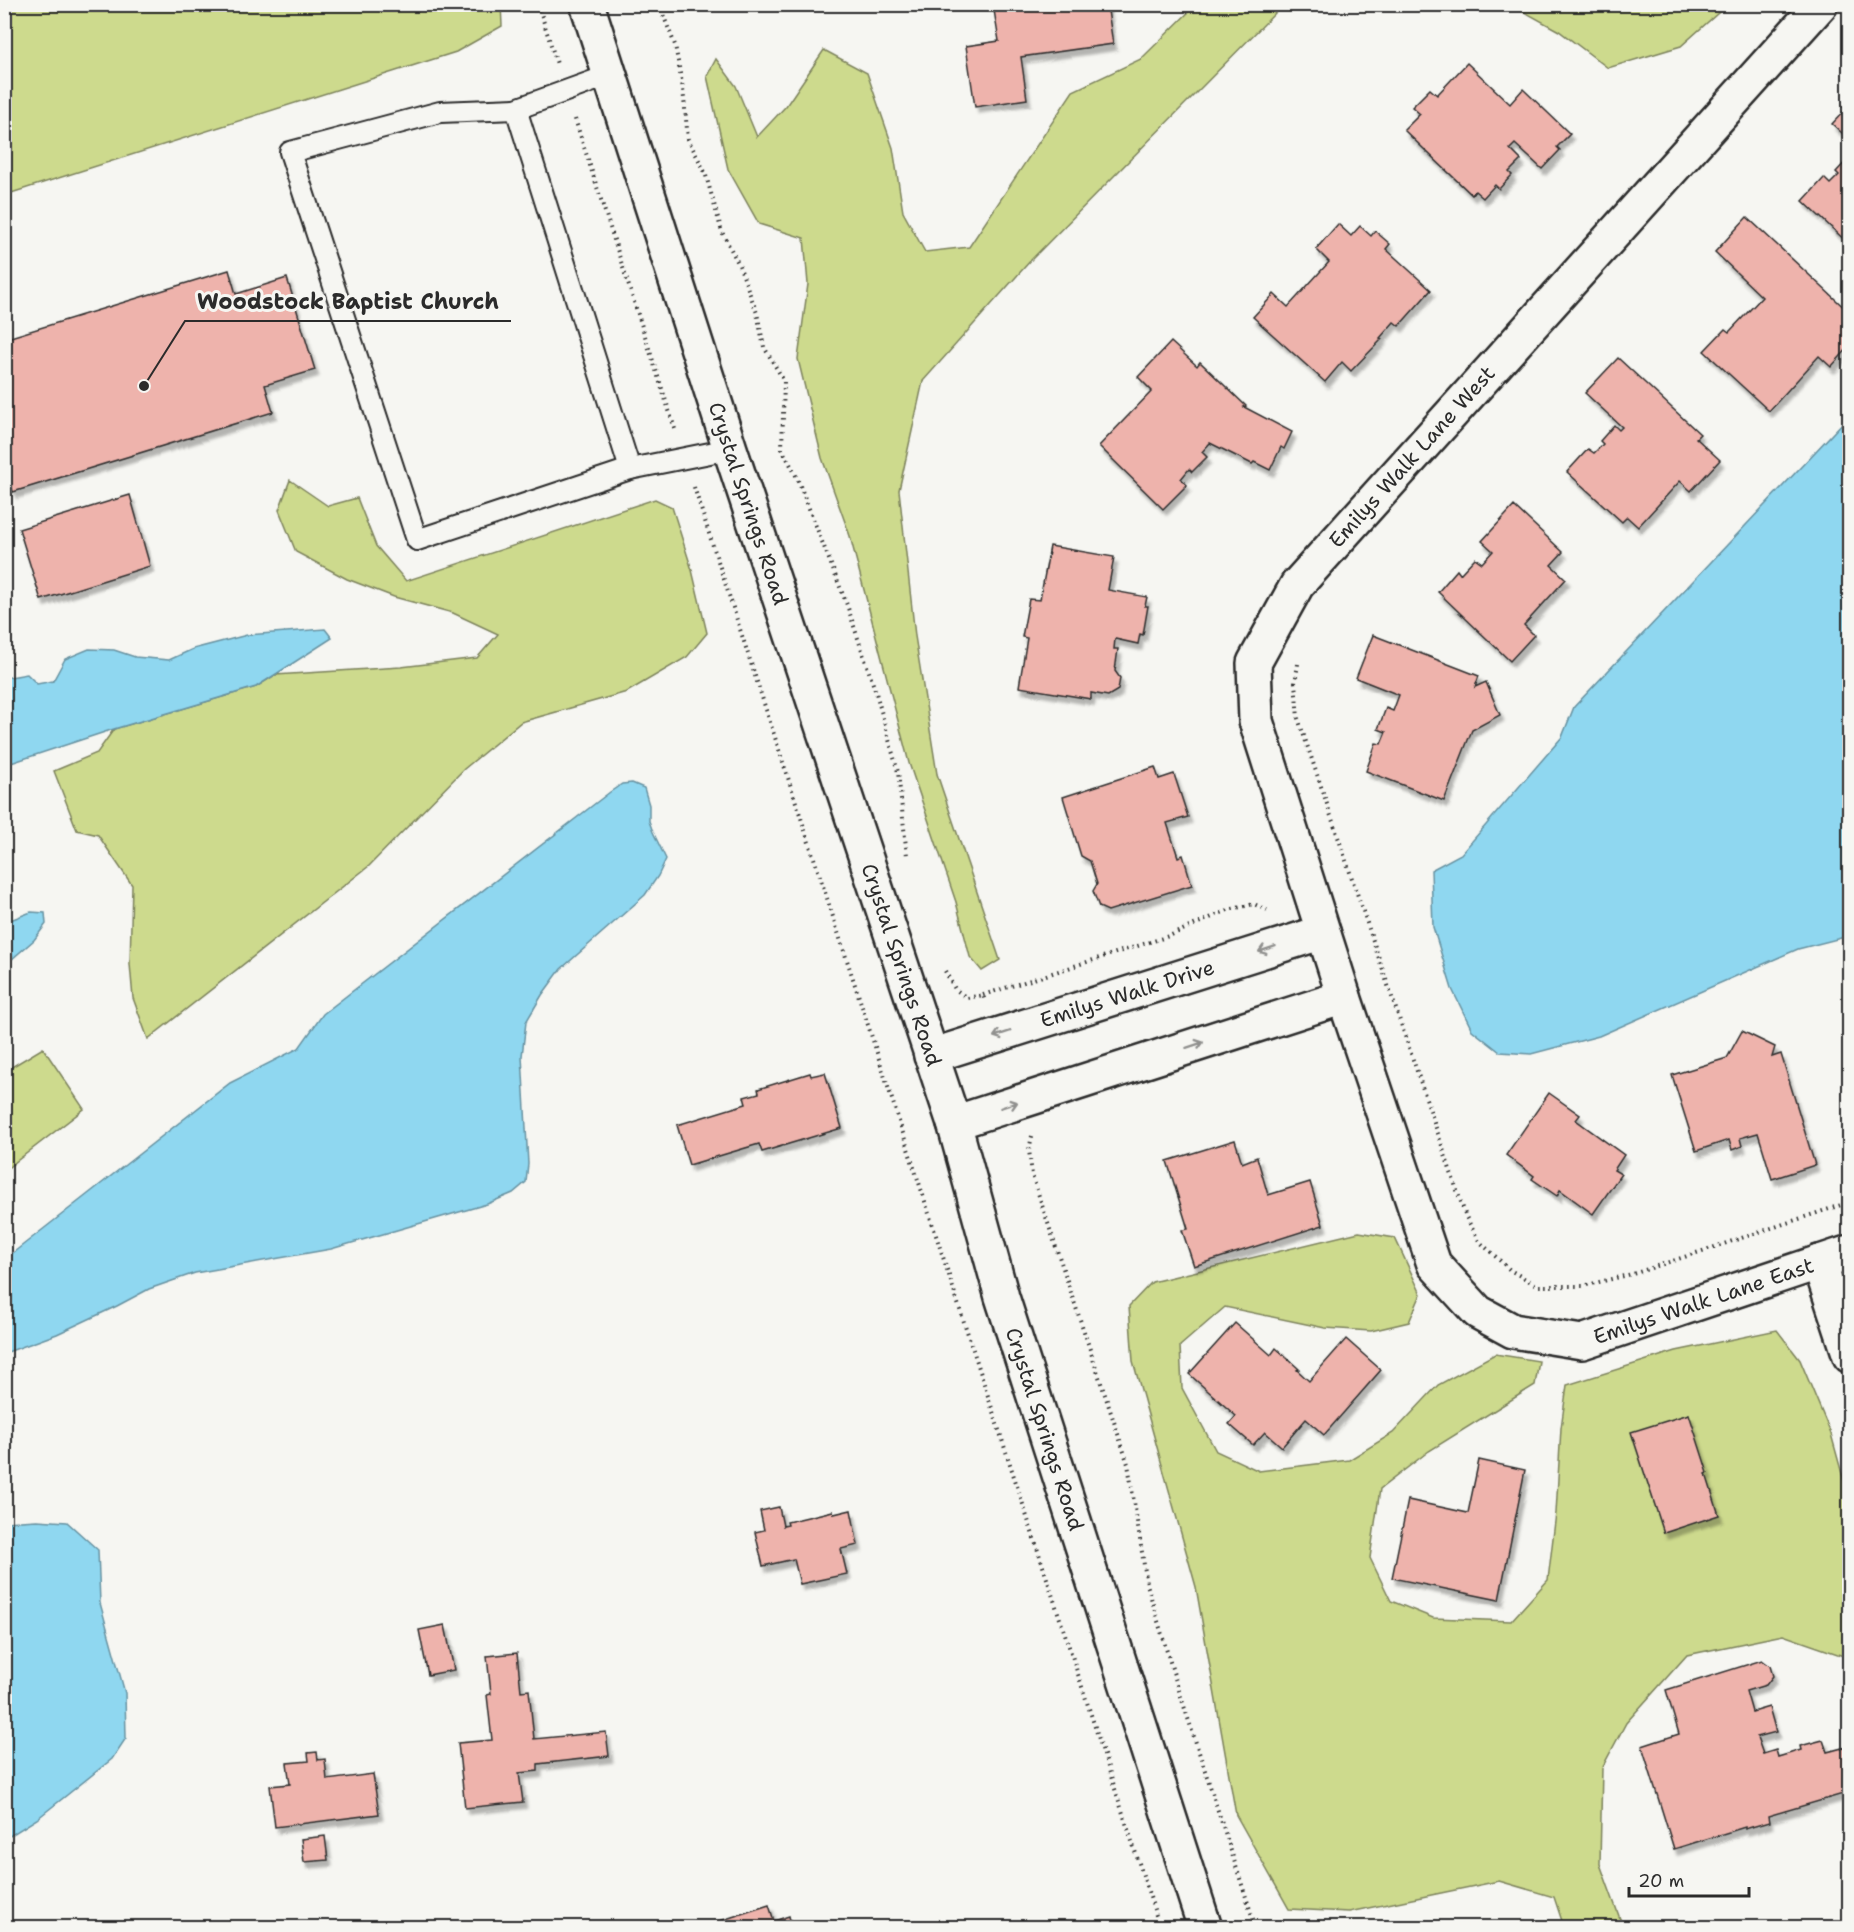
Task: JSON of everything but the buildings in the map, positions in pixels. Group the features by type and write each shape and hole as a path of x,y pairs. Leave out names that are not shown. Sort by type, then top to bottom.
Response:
{"street":[{"name":"Crystal Springs Road","path":"587,4 730,449 954,1123 1002,1297 1205,1928"},
{"name":"Emilys Walk Lane West","path":"1344,997 1256,721 1254,663 1297,585 1821,4"},
{"name":"Emilys Walk Drive","path":"931,1056 1323,932"},
{"path":"954,1123 1028,1114 1344,997"},
{"name":"Emilys Walk Lane East","path":"1344,997 1434,1263 1478,1312 1513,1331 1582,1342 1850,1252"},
{"path":"1819,1262 1850,1356"}],"lane":[{"path":"610,75 516,109 440,112 290,152 417,540 630,469 730,449"},
{"path":"516,109 630,469"}],"path":[{"path":"538,4 1160,1928"},
{"path":"659,4 675,45 683,88 688,139 705,172 722,232 739,265 757,313 764,346 784,381 782,449 795,473 847,605 879,704 898,772 906,852 910,864"},
{"path":"1299,655 1295,683 1298,718 1466,1217 1479,1241 1510,1270 1538,1286 1583,1286 1636,1273 1850,1202"},
{"path":"942,964 955,989 967,998 983,995 1169,936 1228,910 1254,904 1268,911 1291,942"},
{"path":"983,995 997,1035"},
{"path":"1028,1114 1032,1136 1029,1150 1032,1175 1128,1464 1147,1584 1256,1928"},
{"path":"1028,1114 1032,1136"}],"green space":[{"path":"5,4 501,4 502,26 456,52 5,195"},
{"path":"1196,5 1283,5 1032,259 923,381 899,490 915,636 937,774 1000,960 982,971 970,957 956,902 909,763 850,536 822,458 798,359 808,284 804,238 759,224 728,169 707,76 716,59 736,86 757,137 786,106 824,50 867,73 893,148 903,212 925,252 969,247 1073,91 1141,59"},
{"path":"1512,5 1727,5 1681,46 1608,68 1559,31"},
{"path":"290,480 328,506 357,498 376,546 406,581 655,499 672,507 692,570 707,633 687,657 627,692 521,722 464,769 369,866 148,1039 133,998 130,964 132,885 98,835 77,830 54,771 97,753 114,729 256,687 275,675 401,667 477,658 498,634 453,613 394,597 347,579 296,552 279,510"},
{"path":"43,1048 84,1109 5,1170 5,1071"},
{"path":"1359,1232 1395,1238 1421,1294 1409,1322 1371,1331 1325,1328 1225,1307 1180,1346 1182,1388 1216,1451 1259,1471 1349,1460 1393,1433 1438,1385 1495,1354 1539,1361 1535,1385 1429,1451 1380,1489 1370,1558 1391,1601 1433,1618 1511,1621 1548,1580 1556,1513 1561,1428 1567,1385 1676,1351 1777,1330 1800,1360 1831,1434 1849,1499 1849,1658 1783,1635 1687,1655 1626,1723 1602,1768 1600,1864 1623,1927 1564,1927 1554,1897 1499,1881 1349,1912 1289,1909 1236,1815 1196,1587 1133,1361 1129,1306 1152,1282"}],"water":[{"path":"1849,416 1849,936 1798,949 1599,1036 1531,1054 1500,1052 1472,1030 1452,989 1433,927 1431,870 1461,854 1562,737 1574,707"},
{"path":"325,629 332,638 256,687 114,729 5,765 5,678 27,674 37,684 53,681 65,659 89,649 114,650 135,657 169,660 193,649 247,635"},
{"path":"632,783 644,788 649,805 649,821 666,859 645,895 561,969 526,1022 522,1056 528,1164 526,1182 513,1193 487,1204 331,1249 195,1273 149,1289 57,1334 5,1353 5,1259 230,1083 299,1048 323,1014 610,792 622,784"},
{"path":"31,912 45,913 46,924 34,940 5,965 5,922"},
{"path":"37,1520 67,1522 98,1550 100,1603 125,1693 126,1738 112,1759 37,1819 5,1839 5,1522"}],"place":[{"name":"Woodstock Baptist Church","path":"144,386"}]}
